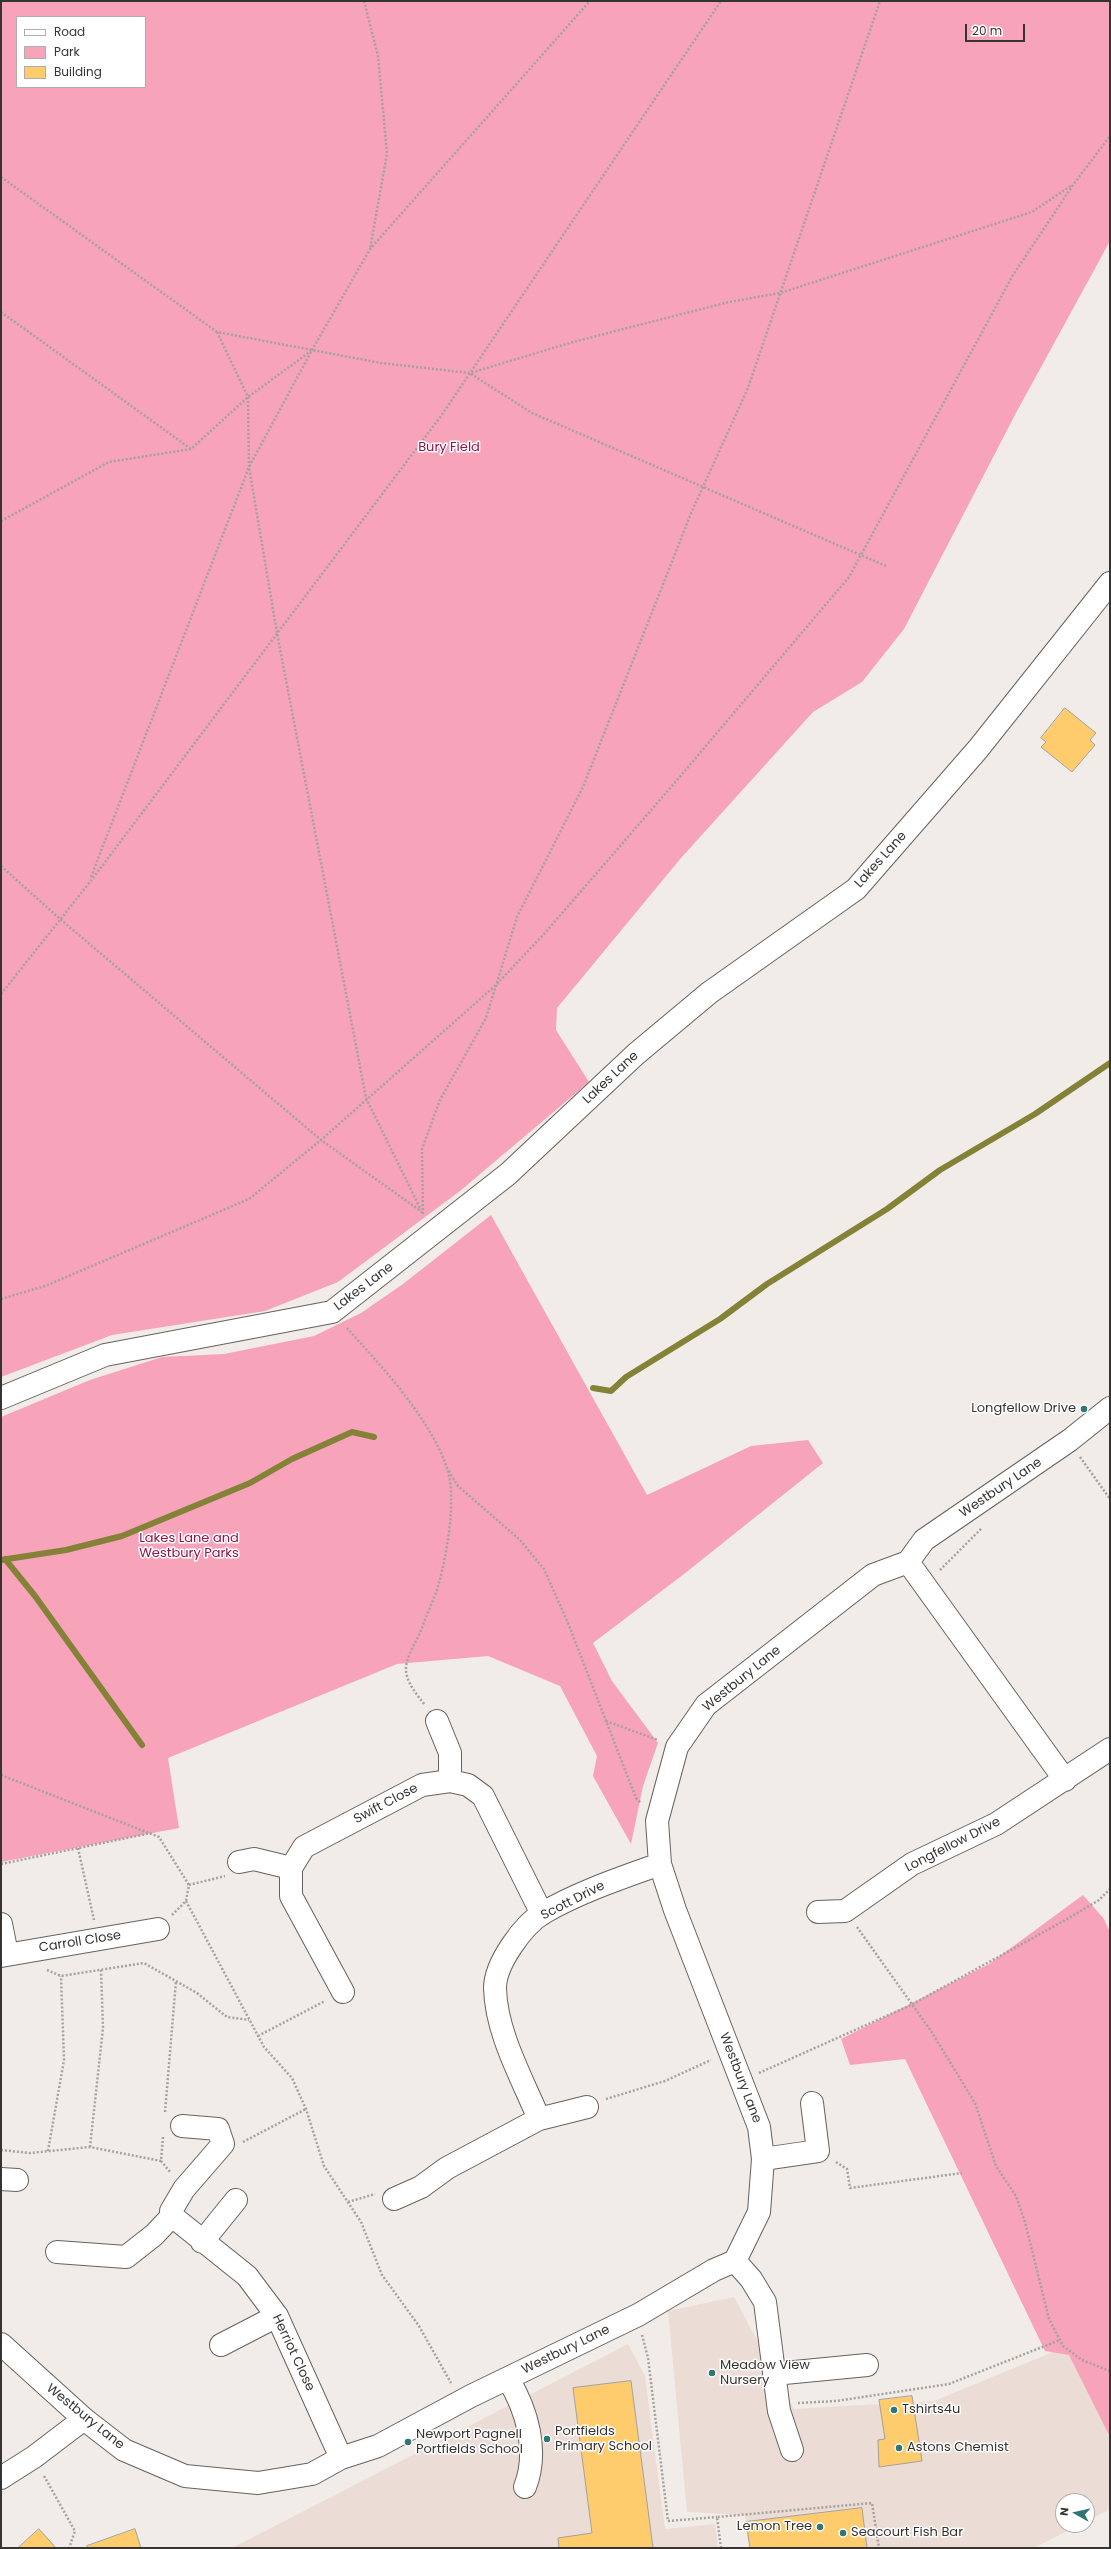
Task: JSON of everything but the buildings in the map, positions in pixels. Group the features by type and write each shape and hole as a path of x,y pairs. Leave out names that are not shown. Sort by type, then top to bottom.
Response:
{"street":[{"name":"Lakes Lane","path":"1,1398 105,1355 332,1312 508,1174 636,1054 709,993 856,889 978,749 1110,583"},
{"name":"Westbury Lane","path":"1,2344 84,2419 124,2450 186,2476 258,2483 312,2474 341,2458 378,2446 462,2402 638,2315 714,2270 735,2261 759,2212 763,2159 759,2127 731,2051 675,1910 660,1864 657,1821 677,1747 706,1705 873,1575 908,1562 924,1540 1070,1440 1110,1408"},
{"path":"908,1562 1065,1780"},
{"path":"437,1721 450,1753 450,1781"},
{"name":"Longfellow Drive","path":"845,1911 912,1864 996,1824 1110,1749"},
{"name":"Swift Close","path":"291,1868 304,1847 422,1785 450,1781 468,1785 483,1796 542,1914"},
{"path":"239,1862 254,1859 291,1868 291,1896 343,1992"},
{"name":"Scott Drive","path":"539,2119 504,2033 498,2011 495,1986 500,1967 509,1950 542,1914 611,1881 660,1864"},
{"path":"818,1912 845,1911"},
{"path":"1,1924 4,1955"},
{"name":"Carroll Close","path":"4,1955 158,1929"},
{"path":"763,2159 818,2151 812,2103"},
{"path":"394,2199 421,2187 447,2168 539,2119 587,2107"},
{"path":"57,2252 126,2257 154,2235 172,2216 170,2211 184,2189 223,2144 218,2129 170,2123"},
{"path":"202,2242 236,2200"},
{"name":"Herriot Close","path":"172,2216 202,2242 247,2276 277,2316 341,2458"},
{"path":"735,2261 751,2279 765,2302 778,2404 792,2450"},
{"path":"221,2345 277,2316"},
{"path":"774,2374 867,2365"},
{"path":"508,2379 526,2415 530,2475 525,2488"},
{"path":"1,2478 34,2457 84,2419"}],"path":[{"path":"364,1 378,56 387,154 370,249"},
{"path":"90,882 249,467 312,350 370,249 590,1"},
{"path":"1,994 90,882 442,416 721,1"},
{"path":"423,1212 422,1149 440,1100 486,1018 517,917 583,787 702,488 748,388 880,1"},
{"path":"1,1299 45,1286 249,1199 321,1140 366,1098 496,985 544,934 687,768 848,577 1013,275 1073,185 1110,136"},
{"path":"1,177 217,332 381,363 470,373 573,342 730,302 780,293 1032,212 1073,185"},
{"path":"1,312 192,449"},
{"path":"217,332 248,397 249,467 277,633 366,1098 423,1212 432,1234"},
{"path":"1,521 109,462 192,449 248,397 312,350"},
{"path":"470,373 532,413 702,488 886,566"},
{"path":"1,866 60,919 321,1140 423,1212"},
{"path":"332,1312 393,1380 434,1440 447,1469 458,1486 520,1540 544,1569 568,1623 636,1798 657,1821"},
{"path":"1073,1460 1080,1456 1110,1499"},
{"path":"437,1721 412,1689 406,1671 409,1657 439,1583 447,1539 451,1498 447,1469"},
{"path":"924,1585 986,1524"},
{"path":"606,1721 677,1747"},
{"path":"1,1775 151,1833 159,1838 189,1885 186,1901 158,1929"},
{"path":"1,1864 151,1833"},
{"path":"78,1848 98,1939"},
{"path":"189,1885 234,1874 239,1862"},
{"path":"742,2080 911,2005 1081,1911 1099,1900 1110,1889"},
{"path":"186,1901 264,2047 292,2078 306,2108 324,2166 361,2222 382,2275 419,2326 462,2402"},
{"path":"845,1911 931,2031 975,2103 996,2166 1016,2196 1025,2222 1049,2319 1063,2346 1082,2360 1110,2371"},
{"path":"38,1949 42,1969 61,1976 144,1963 197,1993 227,2017 250,2020"},
{"path":"90,2147 103,2028 101,1970"},
{"path":"48,2151 64,2060 61,1976"},
{"path":"161,2161 170,2123 176,1981"},
{"path":"258,2036 343,1992"},
{"path":"587,2107 594,2102 665,2081 731,2051"},
{"path":"1,2150 30,2153 90,2147 161,2161 184,2189"},
{"path":"818,2151 847,2169 850,2188 962,2173"},
{"path":"348,2202 375,2194 394,2199"},
{"path":"638,2315 648,2358 668,2521 872,2503 879,2548"},
{"path":"778,2404 836,2401 949,2384 1060,2340"},
{"path":"34,2457 75,2531 69,2548"},
{"path":"717,2517 721,2548"}],"shaded area":[{"path":"734,2297 794,2409 934,2401 1065,2347 1110,2427 1110,2509 1095,2517 1095,2493 1055,2493 1055,2533 1063,2533 1034,2548 750,2548 745,2515 687,2512 668,2311"},
{"name":"Portfields Primary School","path":"628,2344 645,2376 665,2529 715,2524 718,2548 232,2548"}],"green space":[{"name":"Bury Field","path":"1,1 1110,1 1110,241 1017,411 904,629 862,682 813,712 681,858 557,1008 556,1030 589,1082 460,1191 338,1282 265,1311 112,1335 1,1377"},
{"name":"Lakes Lane and Westbury Parks","path":"491,1215 647,1495 751,1446 808,1440 823,1463 684,1574 593,1643 612,1681 658,1743 643,1786 631,1844 593,1776 597,1756 560,1686 488,1656 397,1664 168,1758 179,1828 1,1862 1,1417 90,1380 162,1357 224,1354 314,1336 361,1313 403,1284"},
{"path":"1083,1895 1104,1919 1110,1932 1110,2437 1069,2355 1045,2351 905,2059 850,2065 841,2039 989,1964"}],"waterway":[{"path":"593,1388 611,1391 626,1377 720,1319 767,1284 887,1209 940,1170 1035,1114 1110,1063"},
{"path":"1,1560 66,1550 122,1536 250,1483 292,1459 352,1432 374,1437"},
{"path":"5,1559 35,1596 142,1745"}],"place":[{"name":"Longfellow Drive","path":"1084,1409"},
{"name":"Meadow View Nursery","path":"712,2373"},
{"name":"Tshirts4u","path":"894,2410"},
{"name":"Portfields Primary School","path":"547,2439"},
{"name":"Newport Pagnell Portfields School","path":"408,2442"},
{"name":"Astons Chemist","path":"899,2448"},
{"name":"Lemon Tree","path":"820,2527"},
{"name":"Seacourt Fish Bar","path":"843,2533"}]}
